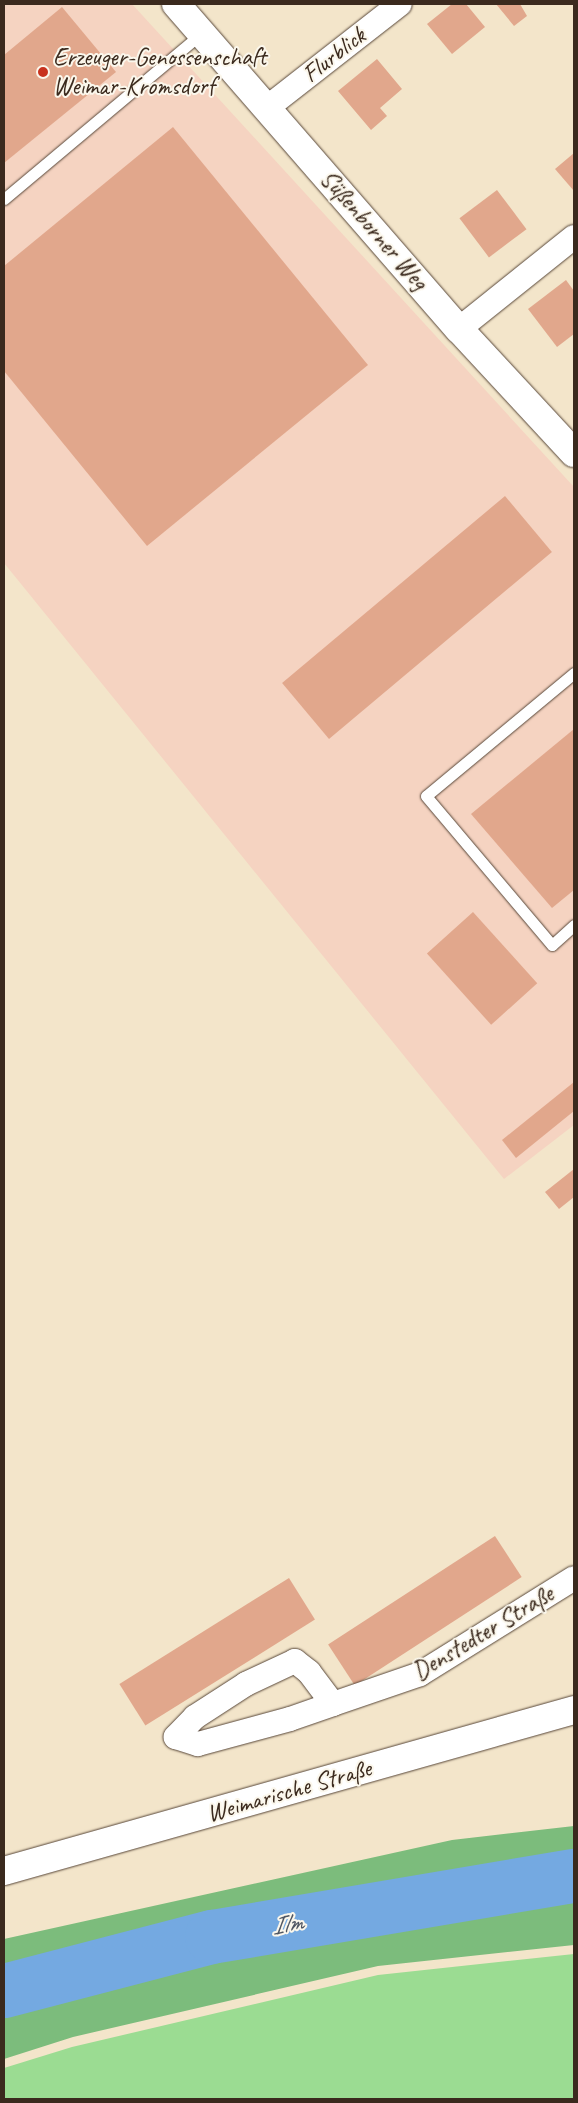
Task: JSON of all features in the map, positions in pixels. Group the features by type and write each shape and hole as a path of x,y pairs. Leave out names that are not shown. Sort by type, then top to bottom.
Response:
{"street":[{"name":"Süßenborner Weg","path":"176,4 268,107 459,329 574,453"},
{"name":"Flurblick","path":"268,107 400,4"},
{"path":"459,329 574,236"},
{"name":"Denstedter Straße","path":"334,1704 309,1672 295,1661 246,1684 195,1717 176,1737 198,1744 290,1719 334,1704 420,1674 574,1578"},
{"name":"Weimarische Straße","path":"4,1871 574,1710"}],"lane":[{"path":"4,199 202,32"},
{"path":"574,673 426,796 552,946 574,925"}],"shaded area":[{"path":"4,4 132,4 574,487 574,1125 504,1179 4,563"}],"green space":[{"path":"574,1826 574,1945 378,1966 73,2037 4,2059 4,1939 452,1840"},
{"path":"574,1954 574,2099 4,2099 4,2068 72,2047 378,1975"}],"building":[{"path":"452,4 466,4 485,27 452,54 427,24"},
{"path":"496,4 520,4 527,16 514,26"},
{"path":"62,7 116,72 4,163 4,55"},
{"path":"377,59 402,89 380,108 387,116 371,130 338,91"},
{"path":"173,127 368,365 147,546 4,371 4,266"},
{"path":"574,153 574,191 555,169"},
{"path":"497,190 526,229 489,257 459,218"},
{"path":"566,280 574,291 574,334 557,347 528,309"},
{"path":"505,496 552,552 329,739 282,683"},
{"path":"574,729 574,890 552,908 471,814"},
{"path":"473,912 537,983 491,1025 427,953"},
{"path":"574,1082 574,1111 516,1158 502,1140"},
{"path":"574,1169 574,1197 559,1209 545,1192"},
{"path":"495,1536 522,1577 355,1685 328,1644"},
{"path":"289,1578 315,1620 145,1726 119,1684"}],"waterway":[{"name":"Ilm","path":"4,1991 212,1937 574,1876"}],"place":[{"name":"Erzeuger-Genossenschaft Weimar-Kromsdorf","path":"43,72"}]}
